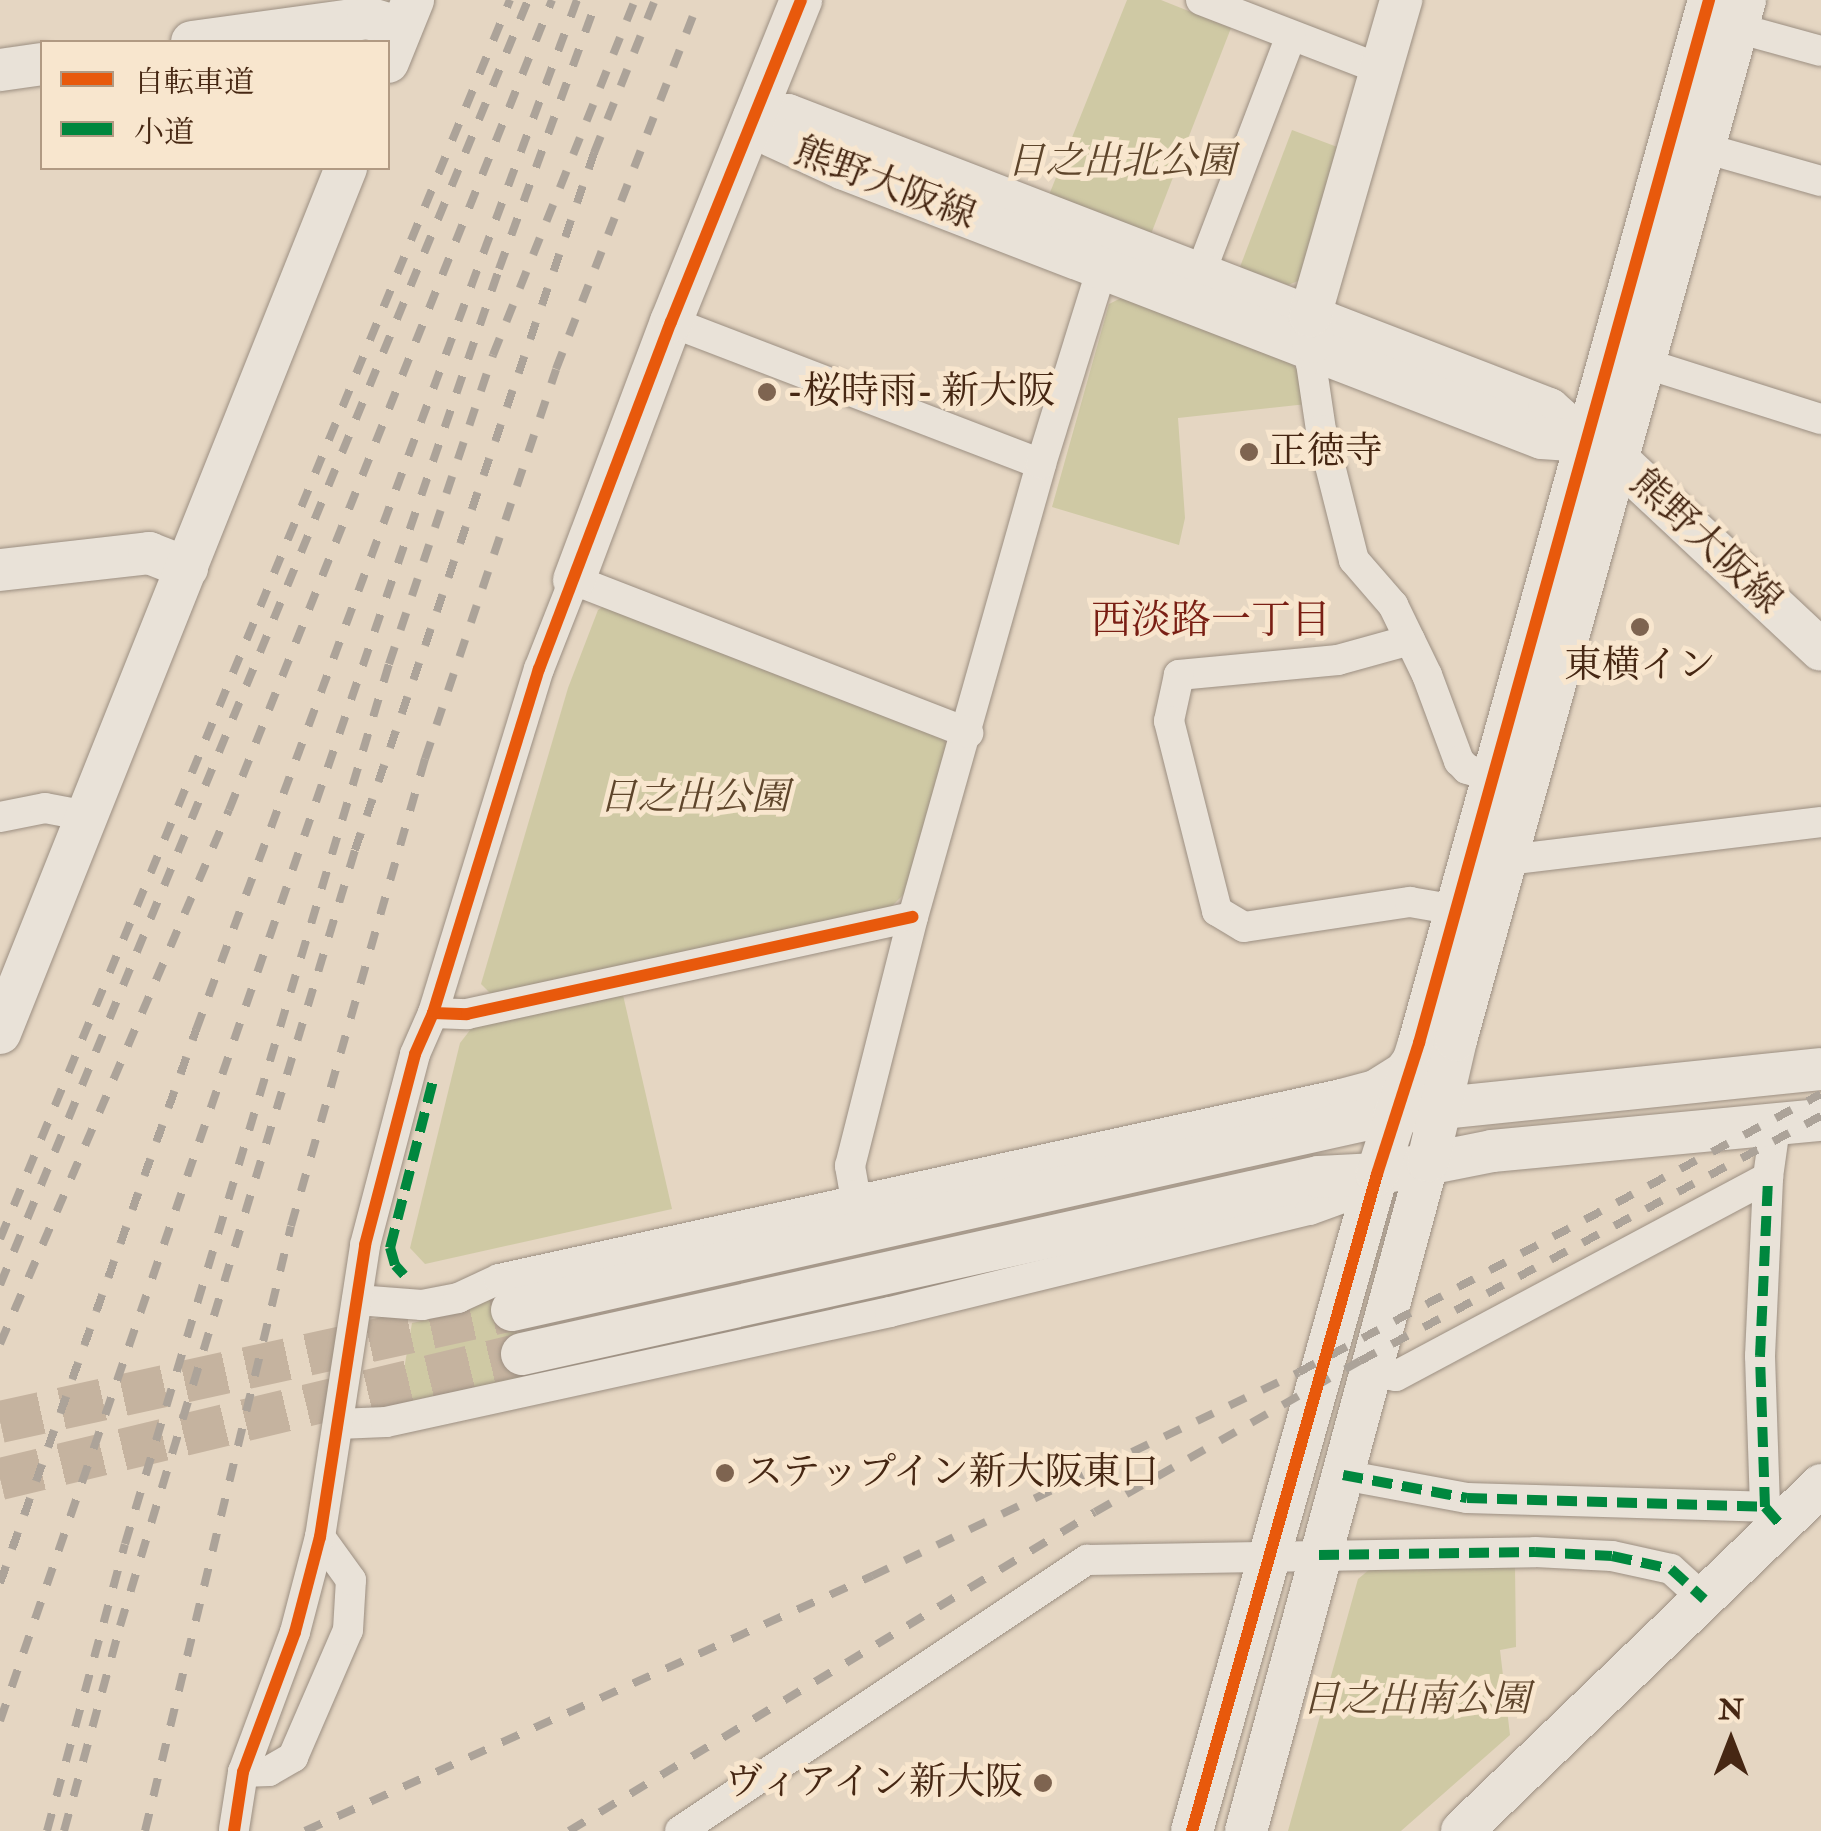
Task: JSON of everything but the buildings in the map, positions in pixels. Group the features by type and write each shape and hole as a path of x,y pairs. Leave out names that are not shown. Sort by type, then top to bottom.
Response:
{"street":[{"path":"234,1830 243,1772 295,1632 320,1537 365,1246 415,1054 434,1013 539,669 671,322 801,0"},
{"path":"1201,0 1382,70"},
{"path":"1401,0 1312,334 1311,363 1322,430 1354,560 1393,605 1459,760 1466,769 1494,777"},
{"path":"1730,10 1821,51"},
{"path":"1246,1831 1507,860 1601,450 1644,363 1704,148 1730,10"},
{"path":"1192,1831 1377,1174 1419,1043 1494,777 1601,450 1730,10"},
{"path":"207,40 368,18 401,30"},
{"path":"1200,274 1290,36"},
{"path":"0,70 40,64"},
{"name":"熊野大阪線","path":"754,117 788,116 1106,254 1312,334 1549,409 1601,450 1821,650"},
{"path":"1704,148 1821,181"},
{"path":"2,1023 345,170"},
{"path":"856,1200 850,1166 913,918 1041,464 1106,254"},
{"name":"熊野大阪線","path":"1106,254 1200,274 1312,334"},
{"path":"671,322 1041,464"},
{"path":"1644,363 1773,400 1821,419"},
{"path":"0,570 149,553 187,568"},
{"path":"574,580 968,733"},
{"path":"1410,640 1338,660 1179,674 1170,721 1217,911 1244,927 1410,902 1456,910"},
{"path":"0,817 45,808 87,816"},
{"path":"1507,860 1821,822"},
{"path":"434,1013 467,1014 913,918"},
{"path":"357,1300 422,1305 458,1298 499,1279 1357,1090 1400,1068 1419,1043"},
{"path":"512,1310 1395,1113 1821,1069"},
{"path":"522,1354 1318,1178 1377,1174 1492,1151 1821,1120"},
{"path":"1773,1516 1760,1356 1768,1178 1775,1127"},
{"path":"338,1424 386,1422 1060,1271 1310,1210 1344,1198 1377,1174"},
{"path":"1370,1371 1396,1376 1768,1178"},
{"path":"1343,1475 1467,1498 1773,1516"},
{"path":"1462,1831 1704,1599 1773,1516 1820,1488"},
{"path":"243,1772 270,1770 293,1757 348,1630 354,1599 351,1580 320,1537"},
{"path":"680,1831 1087,1560 1535,1552 1612,1556 1671,1569 1704,1599"}],"green space":[{"name":"日之出北公園","path":"1127,0 1161,0 1231,28 1151,234 1049,195"},
{"path":"1292,130 1340,148 1303,279 1288,285 1240,267"},
{"path":"1123,297 1291,363 1302,375 1307,404 1178,418 1185,518 1179,545 1052,507 1109,304"},
{"name":"日之出公園","path":"609,603 940,733 947,745 905,893 888,910 493,996 481,984 568,688 598,610"},
{"path":"623,995 672,1209 425,1264 410,1248 460,1043 474,1025"},
{"path":"507,1289 527,1376 406,1402 402,1381 412,1323 462,1312"},
{"name":"日之出南公園","path":"1515,1566 1516,1647 1500,1650 1510,1735 1401,1831 1288,1831 1358,1579 1370,1569"}],"tunnel":[{"path":"0,1422 512,1310"},
{"path":"0,1479 522,1354"}],"railway":[{"path":"0,1239 510,0"},
{"path":"0,1285 528,0"},
{"path":"0,1344 229,810 552,0"},
{"path":"0,1583 196,1030 577,0"},
{"path":"0,1721 499,269 597,0"},
{"path":"47,1831 125,1544 389,664 493,355 635,0"},
{"path":"64,1831 120,1626 355,850 594,153 655,0"},
{"path":"145,1831 291,1226 425,759 556,369 699,0"},
{"path":"305,1831 872,1576 1299,1372 1821,1094"},
{"path":"569,1831 1095,1512 1360,1361 1821,1116"}],"marked path":[{"path":"404,1275 395,1265 390,1248 433,1080"},
{"path":"1765,1507 1760,1356 1768,1177"},
{"path":"1343,1475 1467,1498 1765,1507 1780,1524"},
{"path":"1319,1555 1535,1552 1612,1556 1671,1569 1704,1599"}],"cycle path":[{"path":"234,1831 243,1772 295,1632 320,1537 365,1245 415,1054 433,1013 539,669 671,322 801,0"},
{"path":"1192,1831 1377,1174 1419,1043 1709,0"},
{"path":"433,1013 467,1014 913,917"}],"place":[{"name":"-桜時雨- 新大阪","path":"767,392"},
{"name":"正徳寺","path":"1249,452"},
{"name":"東横イン","path":"1640,627"},
{"name":"ステップイン新大阪東口","path":"725,1473"},
{"name":"ヴィアイン新大阪","path":"1043,1783"}],"district":[{"name":"西淡路一丁目","path":"1211,621"}]}
